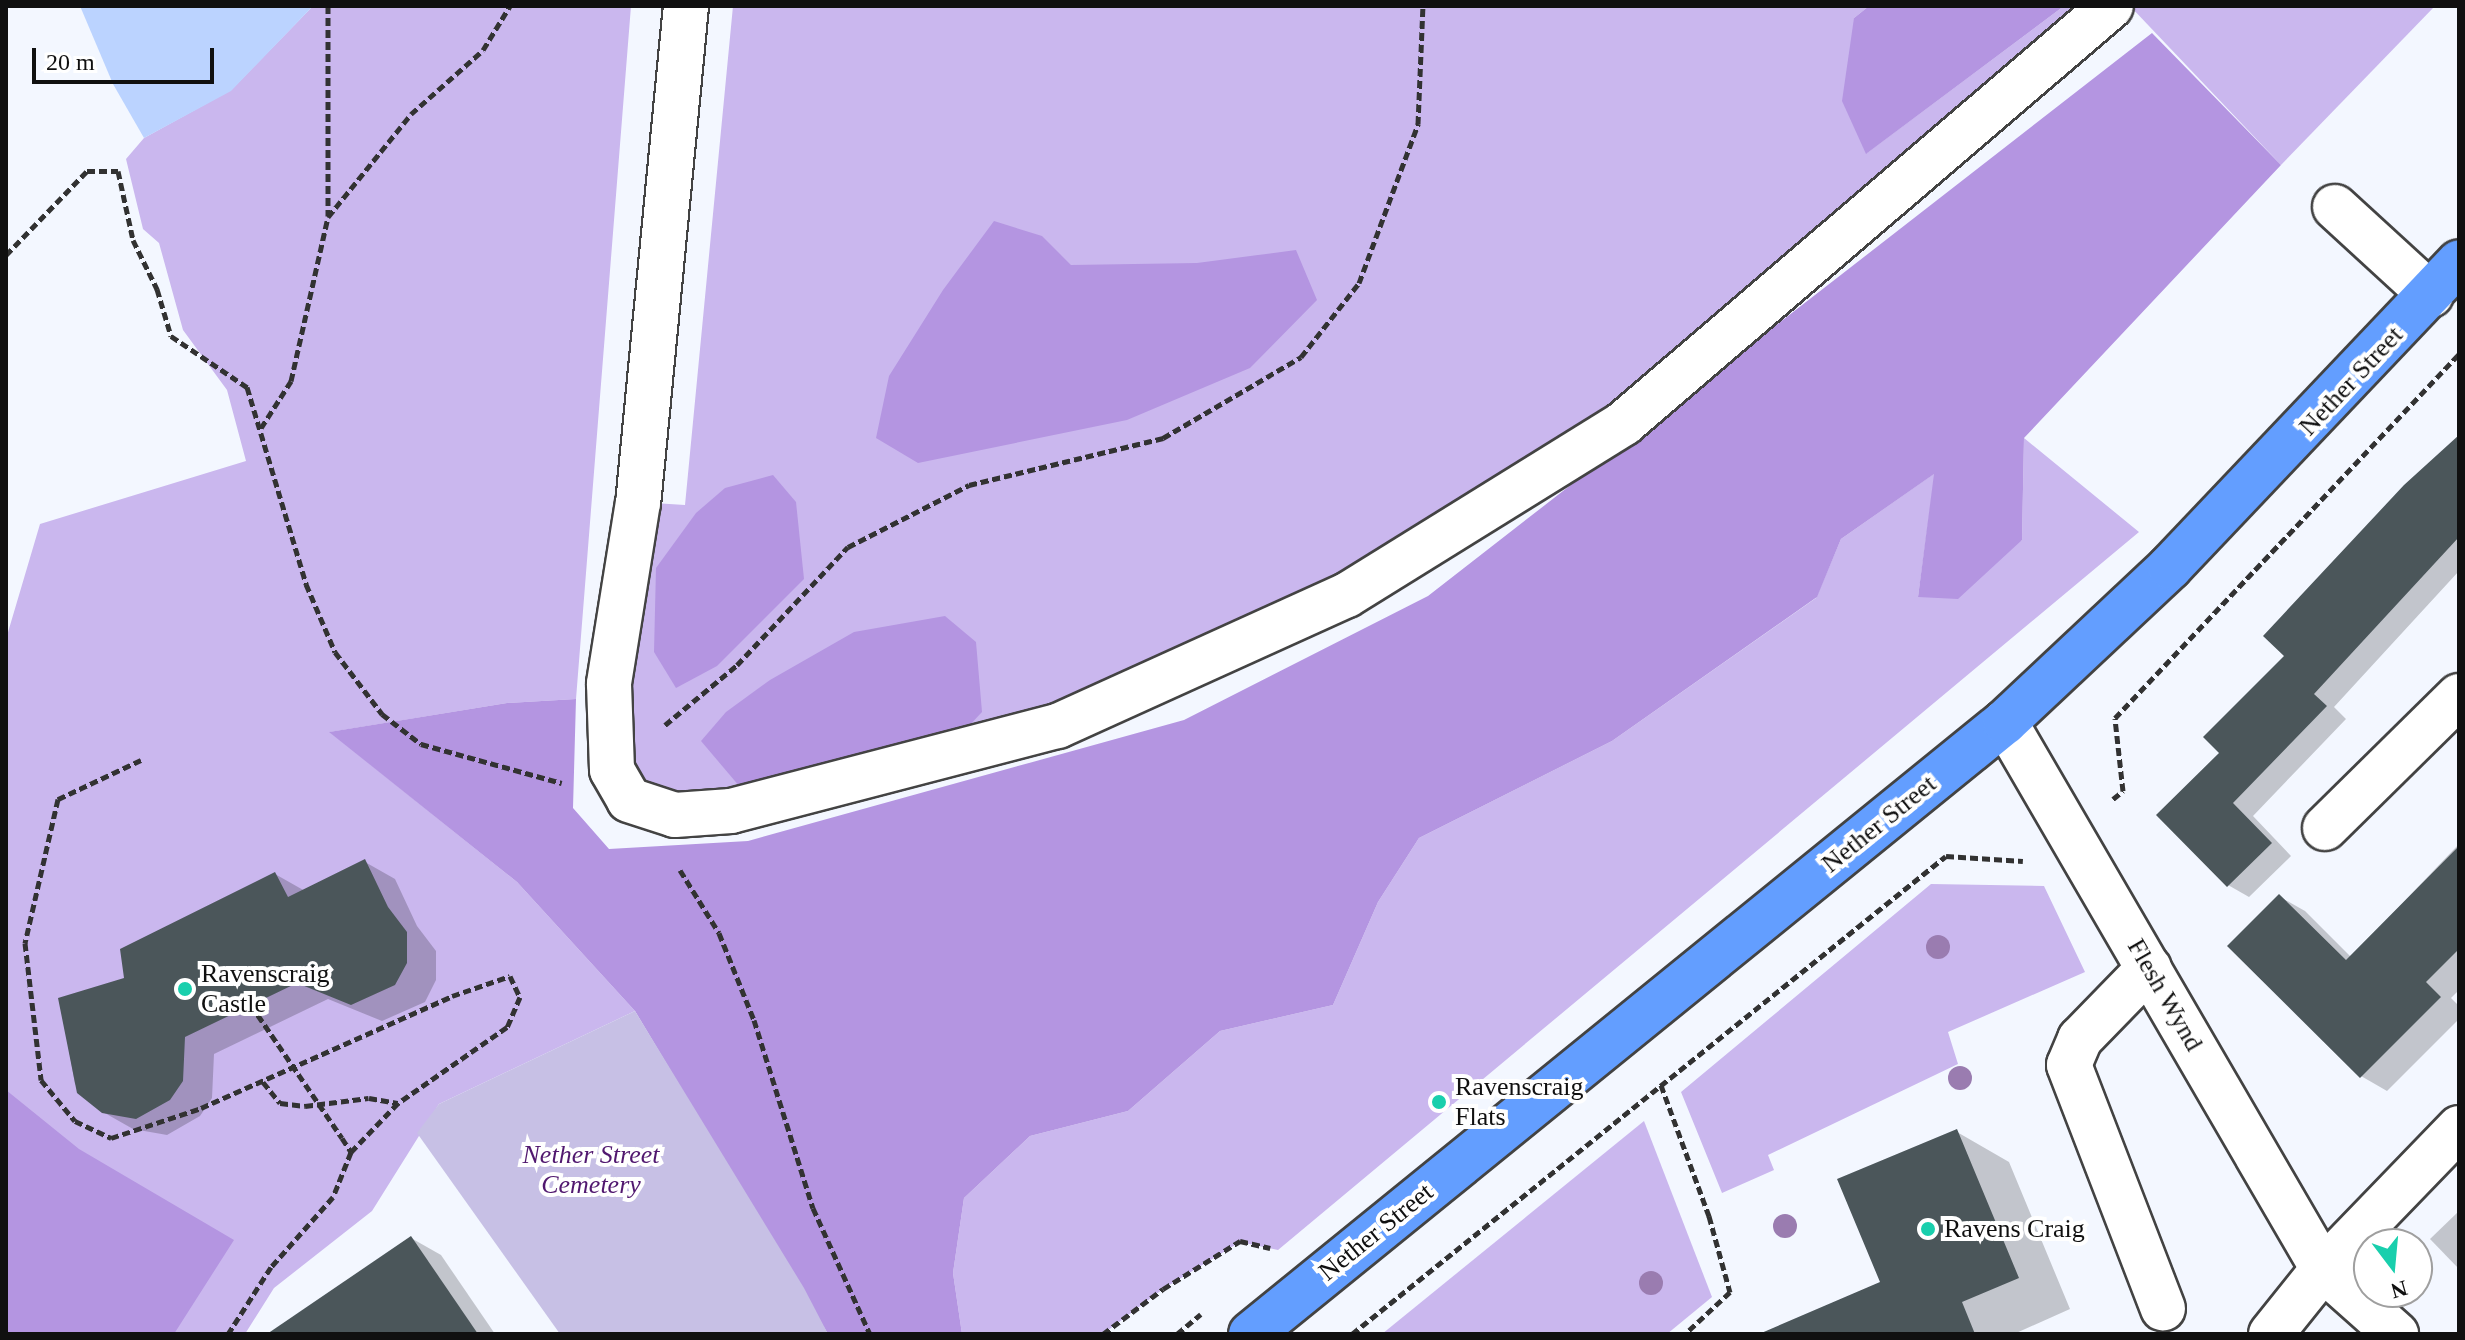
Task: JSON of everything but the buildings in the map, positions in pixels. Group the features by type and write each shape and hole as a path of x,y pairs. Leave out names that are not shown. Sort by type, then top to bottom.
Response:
{"main road":[{"name":"Nether Street","path":"1251,1334 2005,722 2170,567 2459,262"}],"street":[{"path":"686,6 638,502 609,684 621,785 675,815 731,811 1058,726 1347,595 1624,423 2111,6"},
{"path":"2335,207 2431,295"},
{"path":"2325,828 2458,697"},
{"name":"Flesh Wynd","path":"2005,722 2323,1269 2396,1334"},
{"path":"2149,968 2080,1039 2069,1065 2163,1309"},
{"path":"2271,1334 2323,1269 2459,1128"}],"path":[{"path":"260,428 291,381 328,217 328,6"},
{"path":"328,217 411,114 483,50 510,6"},
{"path":"6,255 87,171 118,171 133,240 157,289 171,336 247,387 306,584 335,652 382,714 421,744 482,765 563,784 621,785 848,547 969,485 1163,438 1301,357 1359,283 1418,124 1423,6"},
{"path":"1352,1334 1946,856 2022,862 2071,833 2123,791 2115,718 2459,354"},
{"path":"141,760 58,799 25,943 41,1080 75,1121 111,1138 263,1082 452,996 510,976 520,997 507,1027 398,1103 351,1152 333,1197 271,1267 228,1334"},
{"path":"621,785 719,933 754,1020 813,1208 870,1334"},
{"path":"251,1005 351,1152"},
{"path":"263,1082 280,1103 305,1106 369,1098 398,1103"},
{"path":"1661,1085 1709,1216 1730,1292 1685,1334"},
{"path":"1103,1334 1240,1241 1278,1250"}],"shaded area":[{"path":"313,6 631,6 576,699 507,703 330,732 517,882 635,1011 439,1104 372,1211 274,1288 245,1334 6,1334 6,639 40,524 246,461 227,390 183,330 159,243 143,229 126,159 144,138 231,90"},
{"path":"733,6 1869,6 1854,18 1867,153 2064,6 2111,6 1624,423 1058,726 731,811 629,800 610,737 638,502 685,505"},
{"path":"1869,6 2064,6 1866,154 1842,101 1854,18"},
{"path":"2130,6 2435,6 2281,165"},
{"path":"2152,33 2281,165 2024,438 2022,540 1958,599 1918,597 1934,474 1841,539 1817,597 1612,741 1419,838 1378,902 1333,1005 1220,1031 1128,1111 1030,1136 964,1198 953,1273 962,1334 828,1334 635,1011 517,882 329,732 507,703 576,699 573,808 609,849 748,841 1184,720 1428,596"},
{"path":"994,221 1042,236 1071,265 1197,263 1296,250 1317,300 1250,368 1127,420 918,463 876,438 889,376 943,290"},
{"path":"2024,438 2139,532 1278,1250 1240,1242 1163,1289 1103,1334 962,1334 953,1273 964,1198 1030,1136 1128,1111 1220,1031 1333,1005 1378,902 1419,838 1612,741 1816,598 1841,539 1935,473 1918,597 2022,540"},
{"path":"773,475 796,502 804,579 717,666 676,688 654,652 656,568 696,513 725,488"},
{"path":"945,616 976,642 982,712 967,728 740,787 701,741 726,712 770,680 854,632"},
{"path":"1931,884 2044,886 2085,972 1948,1032 1958,1064 1768,1155 1774,1170 1722,1193 1681,1092"},
{"path":"6,1090 79,1149 234,1240 174,1334 6,1334"},
{"path":"1644,1121 1712,1297 1667,1334 1382,1334"}],"sand":[{"path":"80,6 313,6 231,91 144,138 113,84"}],"green space":[{"name":"Nether Street Cemetery","path":"635,1011 804,1288 828,1334 560,1334 417,1133 439,1104"}],"place":[{"name":"Ravenscraig Castle","path":"185,989"},
{"name":"Ravenscraig Flats","path":"1439,1102"},
{"name":"Ravens Craig","path":"1928,1229"}]}
